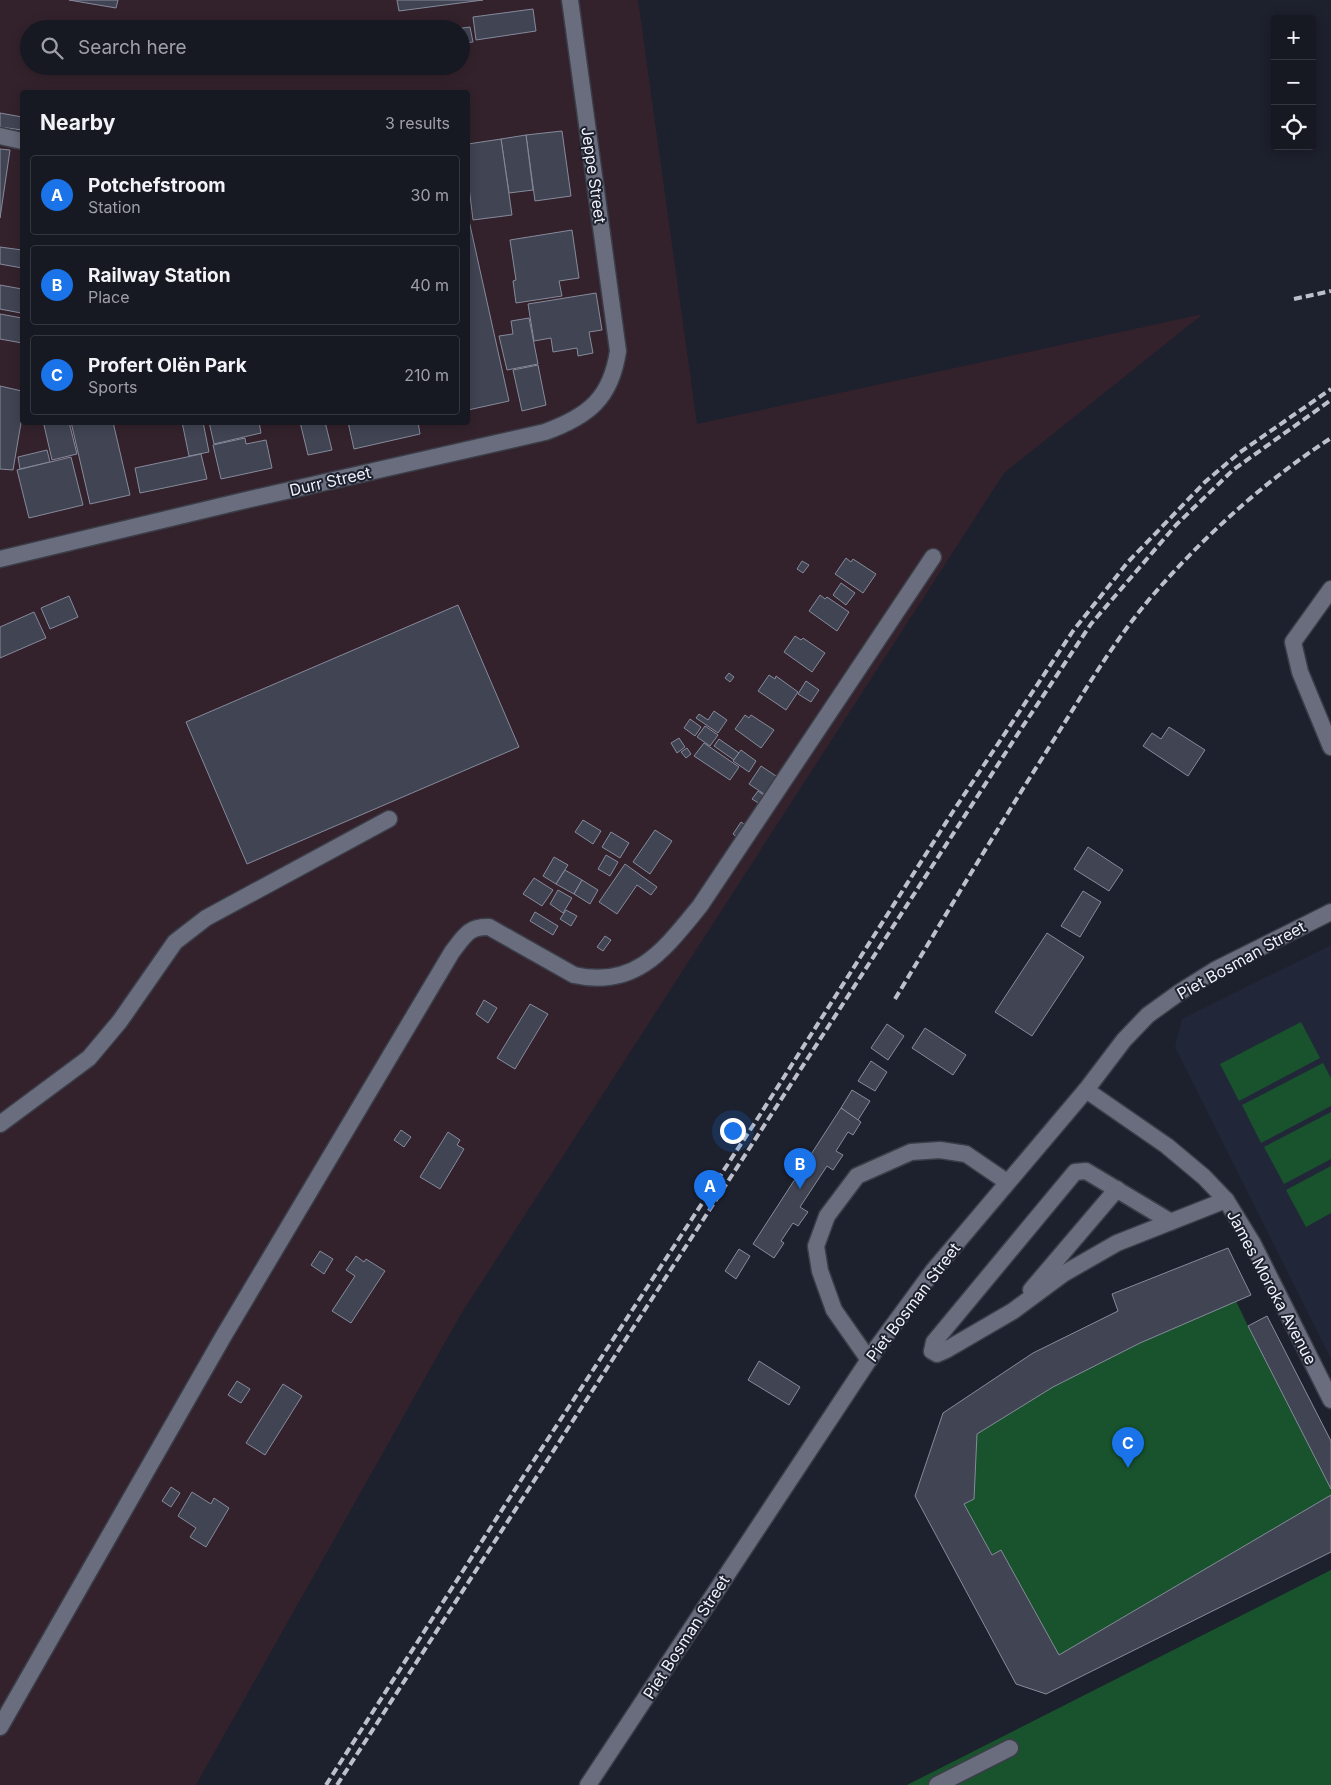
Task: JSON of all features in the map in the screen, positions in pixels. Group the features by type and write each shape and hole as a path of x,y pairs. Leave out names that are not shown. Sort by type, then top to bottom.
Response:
{"street":[{"name":"Jeppe Street","path":"570,0 618,351"},
{"path":"0,136 20,140"},
{"name":"Durr Street","path":"0,559 223,505 545,432 573,422 592,408 606,391 615,370 618,351"},
{"path":"0,1727 223,1337 452,952 466,934 477,927 489,927 574,975 589,979 608,980 633,971 651,960 671,941 700,906 933,557"},
{"path":"1331,589 1293,642 1300,672 1331,747"},
{"path":"0,1124 89,1058 120,1021 175,942 206,918 389,819"},
{"name":"Piet Bosman Street","path":"588,1785 869,1360 933,1271 1086,1090 1135,1028 1180,992 1216,970 1331,912"},
{"name":"James Moroka Avenue","path":"1086,1090 1167,1146 1204,1177 1226,1200 1261,1260 1331,1400"},
{"path":"869,1360 834,1310 820,1271 816,1246 827,1216 857,1176 911,1152 940,1150 966,1154 1007,1182"},
{"path":"1171,1222 1086,1171 1075,1172 1067,1178 934,1342 932,1351 937,1354 946,1350 1013,1311 1063,1274 1117,1242 1171,1222 1226,1200"},
{"path":"1013,1311 1117,1189"},
{"path":"937,1785 1010,1748"}],"shaded area":[{"path":"0,0 638,0 697,424 1203,314 1004,473 461,1314 196,1785 0,1785"},
{"path":"1331,945 1331,1359 1175,1047 1182,1019"}],"green space":[{"path":"1301,1022 1320,1058 1239,1101 1220,1064"},
{"path":"1323,1063 1331,1078 1331,1106 1261,1143 1242,1105"},
{"path":"1331,1112 1331,1159 1284,1184 1264,1147"},
{"path":"1331,1166 1331,1213 1306,1227 1286,1190"},
{"path":"1228,1248 1251,1295 1236,1301 1248,1326 1267,1316 1331,1441 1331,1552 1046,1694 1016,1684 915,1496 943,1413 1033,1353 1118,1311 1112,1294"},
{"path":"1331,1570 1331,1785 907,1785"}],"building":[{"path":"69,0 118,0 116,8"},
{"path":"397,0 483,0 399,11"},
{"path":"533,9 536,31 476,40 473,17"},
{"path":"470,27 473,42 470,42"},
{"path":"0,113 20,117 20,130 0,127"},
{"path":"562,131 571,196 535,201 526,135"},
{"path":"526,135 533,190 509,193 501,139"},
{"path":"501,139 512,215 473,220 470,195 470,144"},
{"path":"0,149 10,150 0,218"},
{"path":"470,225 509,401 470,410"},
{"path":"572,230 579,278 559,281 562,296 516,303 513,281 516,280 510,240"},
{"path":"0,247 20,250 20,268 0,264"},
{"path":"0,285 20,289 20,313 0,309"},
{"path":"596,293 602,330 589,332 593,353 578,356 577,348 553,352 551,338 534,341 528,304"},
{"path":"0,314 20,318 20,343 0,339"},
{"path":"529,318 538,364 507,370 499,336 513,334 511,321"},
{"path":"538,365 546,405 522,411 513,370"},
{"path":"0,386 20,391 21,425 13,470 0,469"},
{"path":"44,425 70,425 77,454 52,460"},
{"path":"72,425 114,425 130,495 90,504"},
{"path":"183,425 204,425 209,452 189,456"},
{"path":"210,425 260,425 261,433 214,444"},
{"path":"301,425 326,425 332,450 308,455"},
{"path":"349,425 418,425 420,434 354,449"},
{"path":"245,438 246,444 266,440 272,468 221,479 213,445"},
{"path":"47,450 50,462 20,469 18,457"},
{"path":"201,454 207,479 140,493 135,468"},
{"path":"71,457 83,505 29,518 17,470"},
{"path":"846,558 851,562 853,559 876,574 863,593 835,574"},
{"path":"802,561 809,565 803,573 797,569"},
{"path":"841,583 855,593 846,605 833,595"},
{"path":"820,595 825,599 827,597 849,612 837,631 809,611"},
{"path":"69,596 78,617 50,629 41,608"},
{"path":"458,605 519,747 247,864 186,722"},
{"path":"34,612 46,638 0,658 0,627"},
{"path":"795,636 801,640 803,638 825,653 812,672 784,652"},
{"path":"729,673 734,677 730,682 725,678"},
{"path":"769,675 775,679 776,676 798,692 786,710 758,691"},
{"path":"806,681 819,690 811,702 798,694"},
{"path":"714,711 727,720 718,733 696,718 699,714 708,720"},
{"path":"745,715 749,718 751,715 774,730 761,748 735,729"},
{"path":"690,719 701,727 695,736 684,728"},
{"path":"705,726 718,735 710,746 697,737"},
{"path":"1169,727 1205,750 1188,776 1143,746 1152,733 1161,739"},
{"path":"679,738 685,747 677,753 671,743"},
{"path":"719,739 739,753 734,760 714,746"},
{"path":"704,743 739,767 730,780 694,756"},
{"path":"687,748 691,754 686,758 681,752"},
{"path":"741,750 756,761 749,772 733,761"},
{"path":"761,766 779,778 767,796 749,784"},
{"path":"758,791 768,798 763,806 752,799"},
{"path":"583,820 601,831 593,844 575,832"},
{"path":"741,822 748,827 739,839 733,834"},
{"path":"655,830 672,841 650,874 633,862"},
{"path":"611,832 629,843 620,858 602,847"},
{"path":"1088,847 1123,870 1109,891 1074,869"},
{"path":"606,855 618,862 610,876 598,869"},
{"path":"554,857 568,865 556,884 543,876"},
{"path":"625,864 657,887 651,895 637,885 617,914 599,902"},
{"path":"565,870 582,880 574,894 556,884"},
{"path":"534,878 553,890 542,906 523,894"},
{"path":"582,880 598,890 590,904 574,894"},
{"path":"558,890 572,898 563,913 550,904"},
{"path":"1083,891 1101,902 1080,937 1061,926"},
{"path":"566,910 577,916 571,926 560,919"},
{"path":"535,912 558,926 553,935 530,921"},
{"path":"1047,933 1084,957 1032,1036 995,1012"},
{"path":"605,936 611,940 603,951 597,947"},
{"path":"484,1000 497,1008 488,1023 476,1014"},
{"path":"530,1004 548,1014 515,1069 497,1058"},
{"path":"887,1024 904,1036 888,1060 871,1048"},
{"path":"925,1028 966,1055 953,1075 912,1048"},
{"path":"871,1061 887,1072 875,1091 858,1081"},
{"path":"852,1090 870,1101 858,1120 841,1108"},
{"path":"841,1108 861,1122 853,1135 848,1132 836,1151 843,1155 833,1170 827,1166 800,1207 808,1212 798,1226 793,1223 781,1241 784,1243 774,1258 753,1244"},
{"path":"401,1130 411,1137 404,1147 394,1140"},
{"path":"448,1132 460,1140 457,1145 464,1149 440,1189 420,1177"},
{"path":"1228,1248 1251,1295 1140,1343 1053,1387 977,1434 974,1499 964,1504 992,1555 1001,1550 1059,1655 1331,1495 1331,1552 1046,1694 1016,1684 915,1496 943,1413 1033,1353 1118,1311 1112,1294"},
{"path":"739,1249 750,1256 736,1279 725,1271"},
{"path":"320,1251 333,1259 324,1274 311,1265"},
{"path":"356,1256 364,1262 366,1259 385,1271 351,1323 332,1311 355,1276 346,1270"},
{"path":"1267,1316 1331,1441 1331,1489 1248,1326"},
{"path":"759,1361 800,1387 789,1405 748,1380"},
{"path":"237,1381 250,1389 241,1403 228,1395"},
{"path":"283,1384 302,1396 265,1455 246,1443"},
{"path":"171,1487 180,1493 171,1507 162,1501"},
{"path":"192,1492 211,1504 214,1498 229,1508 206,1547 190,1537 196,1528 178,1516"}],"railway":[{"path":"1294,299 1331,291"},
{"path":"326,1785 523,1477 756,1121 954,810 1073,631 1128,562 1205,482 1239,453 1331,389"},
{"path":"337,1785 1021,729 1091,624 1176,525 1233,470 1331,400"},
{"path":"895,999 994,835 1113,647 1139,612 1193,551 1237,510 1283,472 1331,438"}],"place":[{"name":"Railway Station","path":"800,1189"},
{"name":"Potchefstroom","path":"710,1211"},
{"name":"Profert Olën Park","path":"1128,1468"}]}
